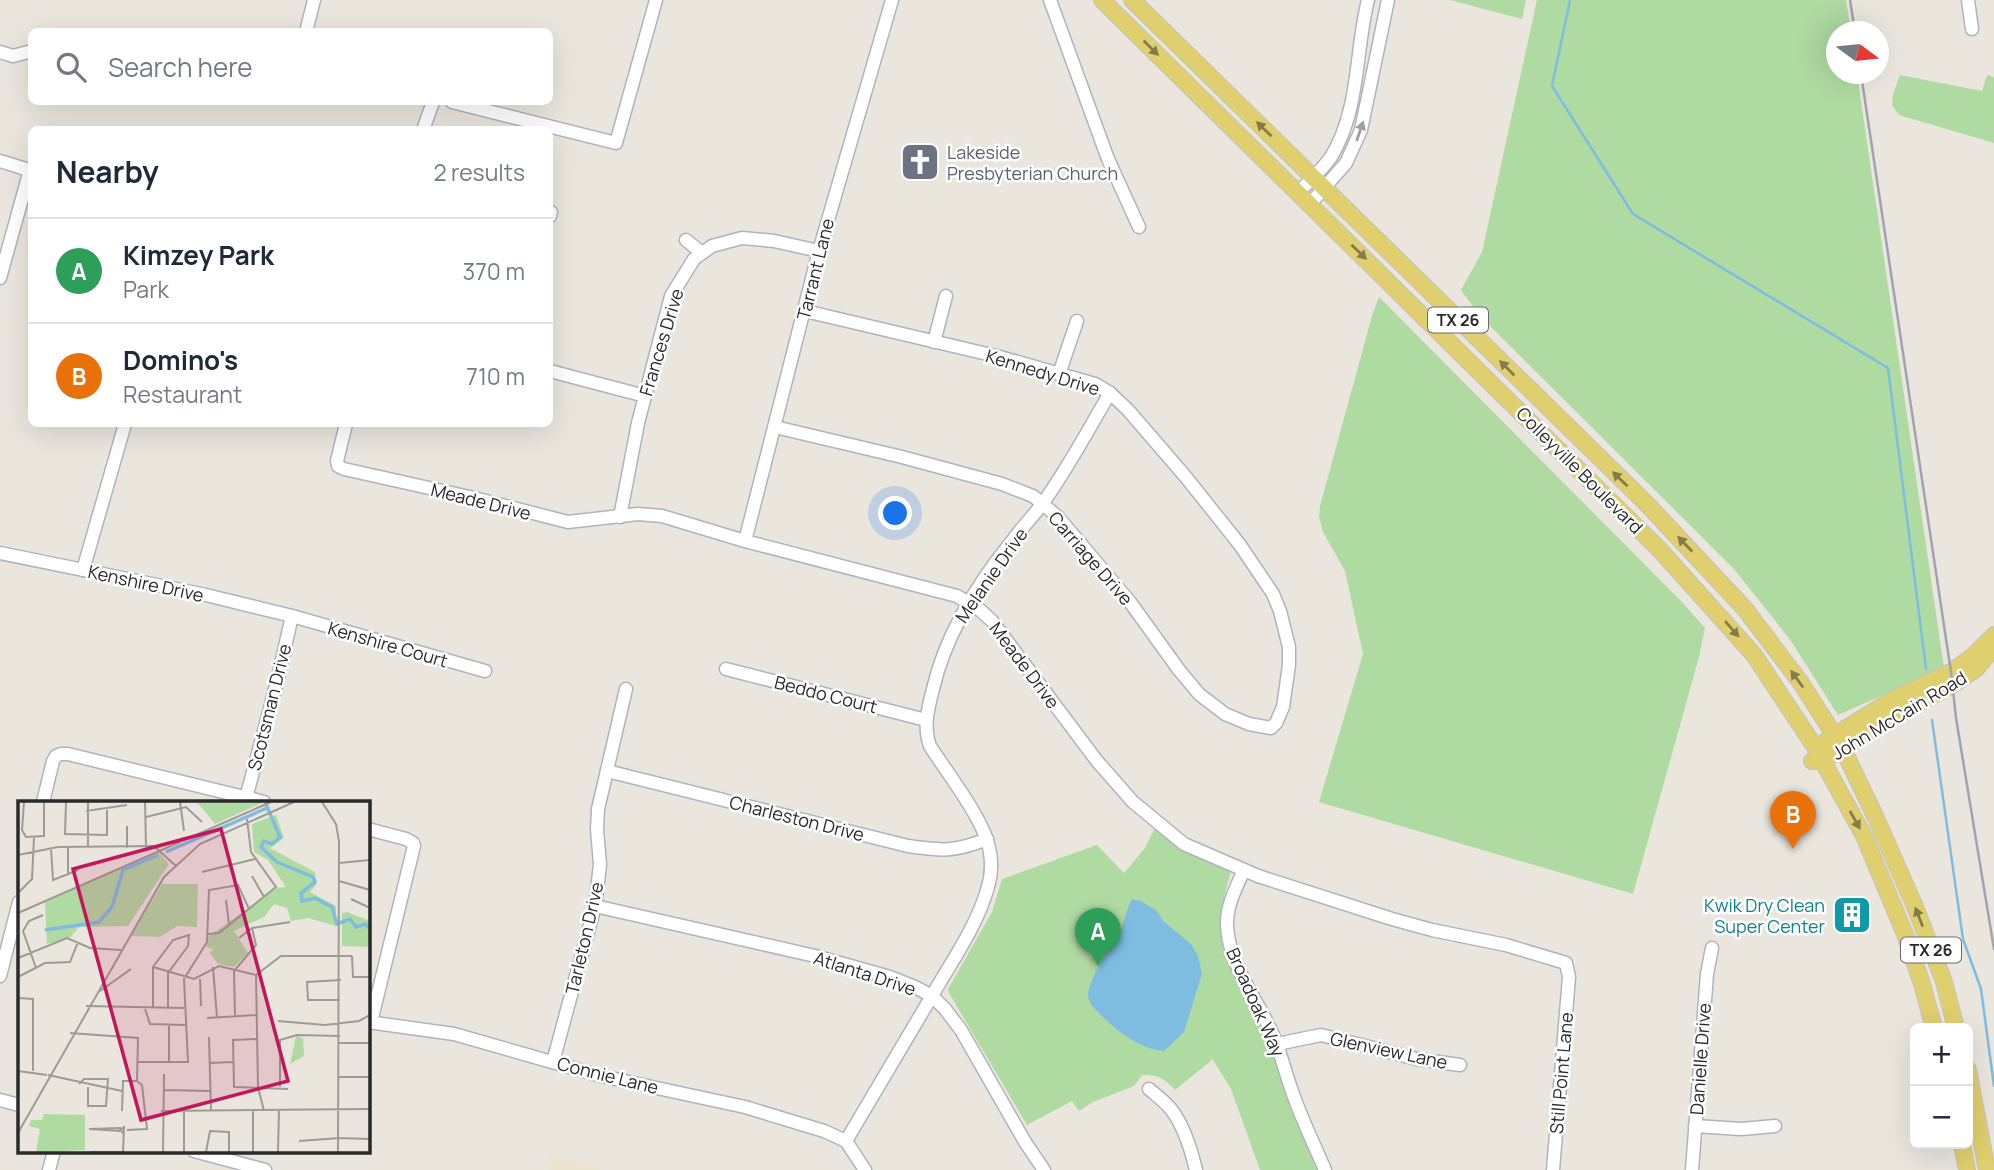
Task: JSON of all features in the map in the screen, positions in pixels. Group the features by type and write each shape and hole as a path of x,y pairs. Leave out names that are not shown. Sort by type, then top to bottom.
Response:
{"main road":[{"name":"Colleyville Boulevard","path":"1102,0 1660,550 1762,666 1819,754 1864,836 1905,934 1933,1023"},
{"name":"Colleyville Boulevard","path":"1132,0 1646,503 1745,609 1801,683 1839,742 1877,818 1916,909 1944,982 1955,1023"},
{"path":"1541,431 1555,416"},
{"name":"John McCain Road","path":"1819,754 1839,742 1890,701 1951,672 1973,656 1994,635"},
{"name":"John McCain Road","path":"1839,742 1869,731 1951,685 1976,668 1994,647"},
{"path":"1971,1086 1987,1170"},
{"path":"1963,1149 1967,1170"}],"street":[{"path":"307,28 314,0"},
{"path":"553,127 617,143 656,0"},
{"name":"Tarrant Lane","path":"745,541 819,251 892,0"},
{"path":"1050,0 1108,159 1139,227"},
{"path":"1304,199 1312,177 1330,159 1352,102 1368,0"},
{"path":"1304,199 1324,189 1346,163 1354,147 1366,112 1388,0"},
{"path":"1968,0 1972,29"},
{"path":"0,52 13,56 28,52"},
{"path":"1358,65 1374,68"},
{"path":"424,126 432,105"},
{"path":"464,105 549,126"},
{"path":"0,161 28,169"},
{"path":"0,278 28,180"},
{"path":"687,240 702,253 724,242 756,238 819,251"},
{"name":"Frances Drive","path":"620,517 645,396 671,296 694,260 702,253"},
{"path":"934,342 946,296"},
{"name":"Kennedy Drive","path":"805,311 1059,374 1095,384 1110,393 1185,476 1240,545 1273,594 1286,635"},
{"path":"1059,374 1077,321"},
{"path":"553,372 645,396"},
{"name":"Melanie Drive","path":"846,1141 932,996 979,912 988,888 991,870 987,839 930,746 926,735 926,720 937,671 952,632 968,603 1014,537 1043,504 1110,393"},
{"path":"83,570 124,427"},
{"name":"Meade Drive","path":"345,427 337,461 338,466 344,469 568,522 638,514 662,516 745,541 957,596 992,621 1097,761 1133,802 1184,844 1244,870 1392,919 1557,959 1566,963 1569,977"},
{"name":"Carriage Drive","path":"775,427 902,457 1002,484 1033,496 1058,517 1130,602 1199,694 1225,714 1249,724 1271,728 1283,707 1289,665 1286,635"},
{"name":"Kenshire Drive","path":"0,553 206,595 292,616"},
{"name":"Kenshire Court","path":"292,616 485,671"},
{"name":"Scotsman Drive","path":"246,798 292,616"},
{"name":"Beddo Court","path":"726,669 926,720"},
{"name":"Tarleton Drive","path":"553,1062 595,906 600,865 598,809 626,689"},
{"path":"43,801 53,761 61,754 94,759 257,801"},
{"name":"Charleston Drive","path":"607,771 908,846 951,850 965,848 987,839"},
{"path":"369,829 413,843 414,846 369,1022"},
{"name":"Broadoak Way","path":"1244,870 1228,911 1227,926 1231,948 1277,1044 1293,1093 1325,1170"},
{"path":"0,976 18,905"},
{"name":"Atlanta Drive","path":"595,906 816,957 890,977 932,996 961,1030 1044,1170"},
{"name":"Danielle Drive","path":"1692,1170 1707,974 1712,947"},
{"name":"Still Point Lane","path":"1553,1170 1569,977"},
{"name":"Connie Lane","path":"369,1022 454,1034 601,1076 745,1107 824,1131 846,1141"},
{"name":"Glenview Lane","path":"1277,1044 1321,1035 1417,1059 1461,1065"},
{"path":"1149,1089 1169,1106 1176,1117 1196,1170"},
{"path":"0,1100 18,1105"},
{"path":"1695,1126 1741,1129 1775,1126"},
{"path":"846,1141 865,1170"},
{"path":"49,1170 54,1152"},
{"path":"198,1152 265,1170"}],"shaded area":[{"path":"551,1155 606,1170 547,1170"}],"green space":[{"path":"1450,0 1526,0 1522,19"},
{"path":"1537,0 1846,0 1849,21 1826,21 1826,84 1858,84 1944,668 1838,715 1791,641 1734,569 1480,316 1461,290 1482,252"},
{"path":"1900,75 1982,91 1987,75 1994,77 1994,143 1899,115 1892,105"},
{"path":"1379,297 1705,628 1633,894 1319,802 1363,654 1345,571 1323,532 1319,516 1320,506"},
{"path":"1155,827 1231,870 1224,898 1223,943 1260,1011 1321,1170 1260,1170 1231,1089 1210,1055 1212,1060 1175,1090 1160,1078 1142,1075 1134,1086 1093,1102 1079,1111 1072,1101 1027,1125 949,993 948,989 992,912 1002,879 1097,845 1124,873 1145,848"}],"water":[{"path":"1132,899 1157,911 1163,921 1191,944 1198,956 1202,974 1184,1032 1164,1051 1137,1043 1121,1033 1096,1010 1089,999 1088,991 1099,965 1119,935"}],"waterway":[{"path":"1570,0 1552,86 1633,214 1888,368 1926,669"},
{"path":"1932,720 1963,939 1981,989 1994,1086"}],"railway":[{"path":"1850,0 1853,21"},
{"path":"1863,84 1956,718 1994,949"}],"place":[{"name":"Lakeside Presbyterian Church","path":"920,162"},
{"name":"Domino's","path":"1793,849"},
{"name":"Kwik Dry Clean Super Center","path":"1852,915"},
{"name":"Kimzey Park","path":"1098,966"}]}
